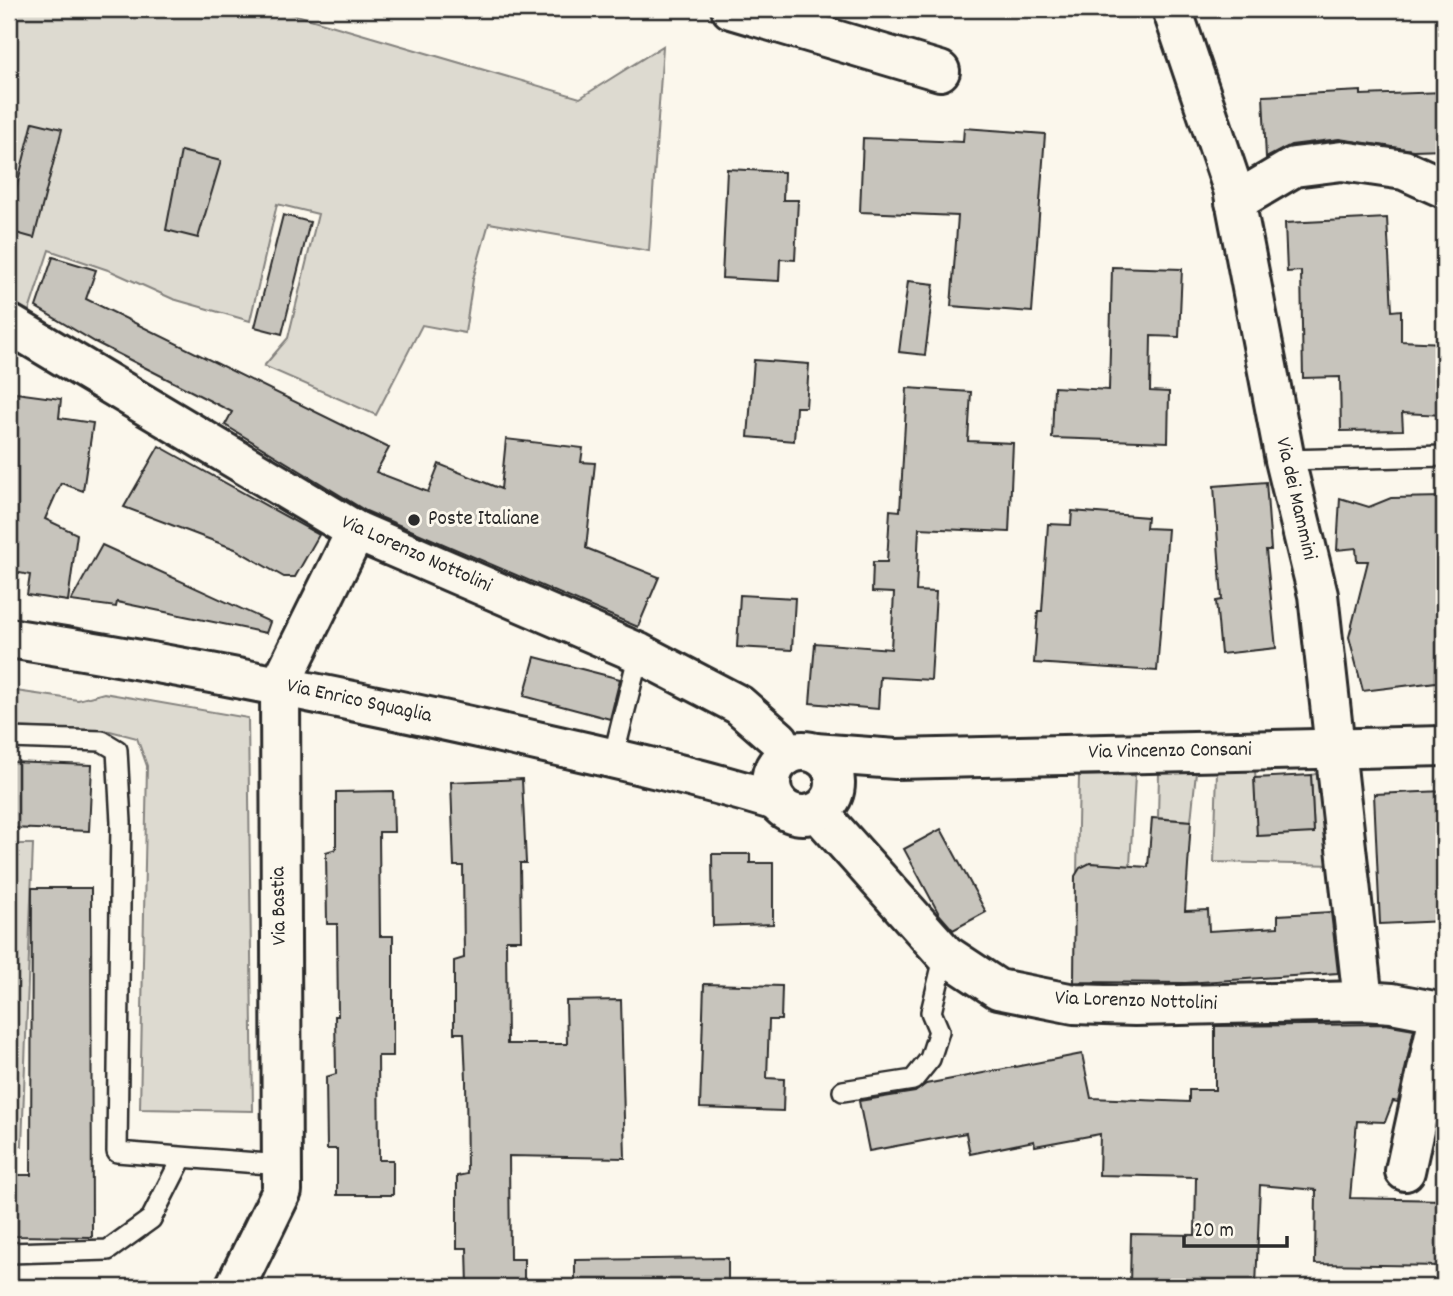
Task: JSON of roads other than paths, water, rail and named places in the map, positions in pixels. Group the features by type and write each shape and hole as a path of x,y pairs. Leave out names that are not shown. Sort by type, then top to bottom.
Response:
{"street":[{"path":"731,9 940,71"},
{"name":"Via dei Mammini","path":"1172,9 1235,202 1284,460 1318,595 1363,1001"},
{"path":"1235,202 1294,166 1342,160 1404,170 1444,188"},
{"name":"Via Lorenzo Nottolini","path":"9,324 356,531 639,653 739,705 779,740 787,771 830,765 834,774 826,802 864,860 899,905 945,954 998,989 1074,1004 1135,1006 1363,1001 1442,1012"},
{"name":"Via Bastia","path":"235,1287 282,1191 279,685 356,531"},
{"name":"Via Enrico Squaglia","path":"9,638 169,663 279,685 707,780 787,771"},
{"name":"Via Vincenzo Consani","path":"787,771 896,759 1444,746"},
{"name":"Via Vincenzo Consani","path":"826,802 862,773 896,759"},
{"path":"787,771 782,808 800,816 826,802"},
{"path":"1405,1171 1442,1012"}],"lane":[{"path":"1284,460 1444,456"},
{"path":"613,758 639,653"},
{"path":"9,738 102,741 117,750 121,822 117,1152 282,1166"},
{"path":"843,1091 913,1080 930,1059 939,1031 931,1012 945,954"},
{"path":"9,1253 108,1250 151,1219 182,1158"}],"place":[{"name":"Poste Italiane","path":"414,520"}]}
